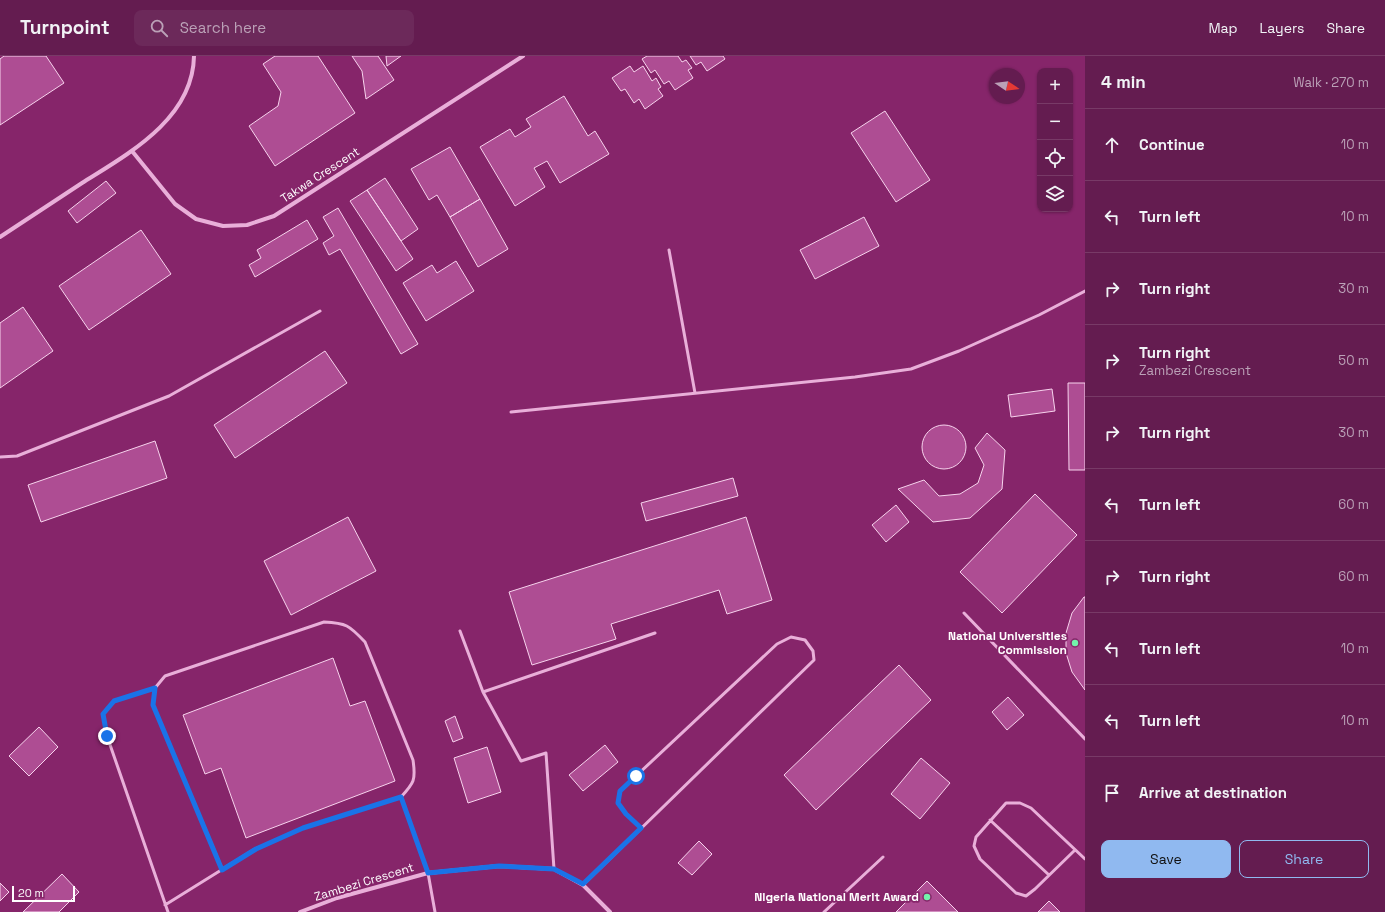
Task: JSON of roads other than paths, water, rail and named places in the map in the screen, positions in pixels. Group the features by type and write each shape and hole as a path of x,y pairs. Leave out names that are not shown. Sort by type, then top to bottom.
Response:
{"street":[{"path":"0,237 132,151 161,126 176,109 187,88 194,66 194,56"},
{"name":"Takwa Crescent","path":"132,151 175,204 196,219 223,226 247,225 274,216 523,56"},
{"name":"Zambezi Crescent","path":"300,912 337,898 428,873 499,866 554,869 583,884 610,912"}],"lane":[{"path":"669,250 695,393"},
{"path":"510,412 855,377 911,369 979,342 1039,315 1085,291"},
{"path":"0,457 17,456 169,396 320,311"},
{"path":"964,613 1085,739"},
{"path":"165,905 256,849 303,828 401,797 411,786 415,775 413,760 365,642 354,631 341,623 324,622 165,676 155,688 114,701 103,714 107,736 165,905 168,912"},
{"path":"460,631 483,692 521,761 546,753 554,869"},
{"path":"483,692 655,633"},
{"path":"583,884 641,828 814,660 813,651 805,640 792,636 777,644 620,791 618,803 626,814 641,828"},
{"path":"155,688 153,705 222,870"},
{"path":"401,797 428,873 435,912"},
{"path":"1076,850 1036,889 1026,896 1016,893 980,859 974,846 976,837 1006,803 1020,803 1031,808 1076,850 1085,859"},
{"path":"990,820 1049,875"},
{"path":"824,912 883,857"}],"place":[{"name":"National Universities Commission","path":"1075,643"},
{"name":"Nigeria National Merit Award","path":"927,897"}]}
